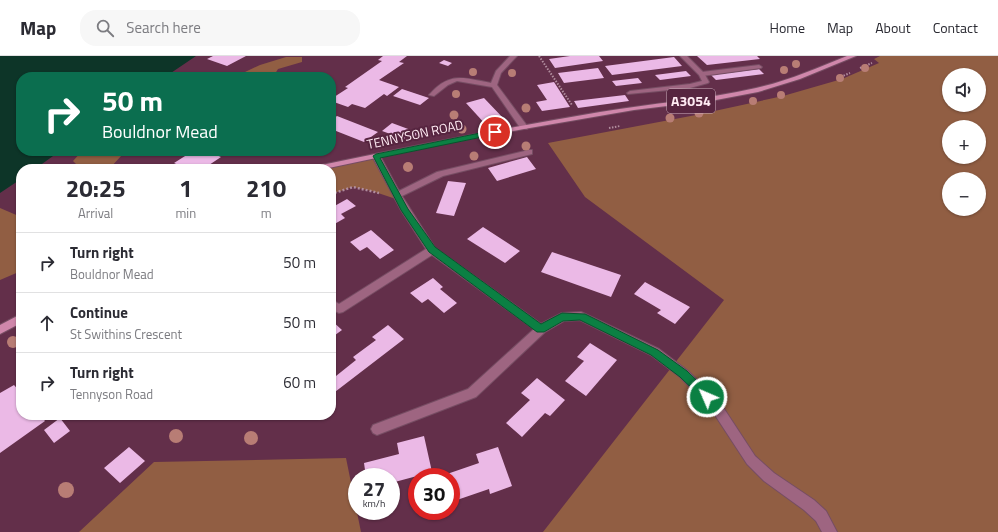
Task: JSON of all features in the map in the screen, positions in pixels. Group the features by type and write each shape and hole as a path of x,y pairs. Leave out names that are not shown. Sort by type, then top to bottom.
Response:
{"main road":[{"name":"A3054","path":"524,127 634,108 716,98 758,90 798,78 853,56"},
{"name":"TENNYSON ROAD","path":"336,164 524,127"},
{"path":"0,330 16,321"}],"street":[{"path":"494,85 498,72 514,56"},
{"path":"630,93 690,86 706,82 702,74 683,56"},
{"path":"702,74 759,67"},
{"path":"432,95 446,84 456,79 494,85 524,127"},
{"path":"398,197 440,174 529,152"},
{"path":"376,156 398,197 432,250 541,329"},
{"path":"336,307 339,309 432,250"},
{"path":"378,429 472,393 541,329 562,317 582,316 660,356 684,374 715,405 751,460 769,477 809,505 821,516 830,532"}],"path":[{"path":"539,56 580,118"},
{"path":"336,192 353,187 398,197"}],"shaded area":[{"path":"0,56 196,56 172,72 16,72 16,156 53,156 42,164 16,164 16,182 0,193"},
{"path":"880,56 998,56 998,532 543,532 724,300 585,197 548,143 696,115 783,96 842,79 879,63 874,59"},
{"path":"286,57 302,57 302,62 278,69 276,72 245,72 260,65"},
{"path":"78,156 121,156 114,164 76,164 73,161"},
{"path":"376,156 399,200 372,191 353,187 336,192 336,164"},
{"path":"0,208 16,215 16,273 0,280"},
{"path":"346,458 348,468 348,520 359,520 361,532 79,532 154,462"}],"building":[{"path":"213,56 246,56 227,66 207,59"},
{"path":"383,56 407,56 399,62 404,63 379,80 399,87 387,96 384,94 365,108 352,104 348,107 336,103 336,96 348,88 345,87 382,61 378,60"},
{"path":"570,56 599,56 603,61 555,68 549,59"},
{"path":"697,56 757,56 760,59 707,65"},
{"path":"674,57 682,66 612,75 605,66"},
{"path":"444,60 452,63 448,66 439,63"},
{"path":"598,68 604,78 564,83 558,73"},
{"path":"759,69 764,74 716,80 711,75"},
{"path":"686,71 691,76 660,80 655,75"},
{"path":"638,78 642,83 616,86 612,81"},
{"path":"554,82 570,107 542,111 536,102 547,100 537,85"},
{"path":"402,89 429,98 420,105 393,96"},
{"path":"625,95 629,101 578,108 574,101"},
{"path":"484,98 505,120 487,126 466,103"},
{"path":"336,117 378,132 364,142 336,131"},
{"path":"392,123 419,133 410,141 382,131"},
{"path":"185,156 221,157 210,164 174,163"},
{"path":"527,157 536,169 497,181 488,168"},
{"path":"448,181 466,183 454,216 436,213"},
{"path":"347,199 356,206 341,214 345,218 336,223 336,205"},
{"path":"483,227 520,251 505,263 467,239"},
{"path":"371,230 394,250 380,259 367,247 360,251 350,242"},
{"path":"552,252 621,275 611,297 541,272"},
{"path":"433,278 443,287 440,289 457,303 444,313 428,299 422,303 410,293"},
{"path":"645,282 690,307 675,324 657,313 661,310 634,294"},
{"path":"336,325 342,330 336,334"},
{"path":"388,325 404,339 336,391 336,376 356,360 353,357 376,340 372,337"},
{"path":"590,343 617,360 586,396 565,381 584,361 577,357"},
{"path":"537,378 565,400 550,416 545,413 522,437 506,423 530,400 521,393"},
{"path":"14,385 16,387 16,420 45,421 0,453 0,393"},
{"path":"57,420 62,420 70,431 54,443 44,430"},
{"path":"424,436 431,468 408,468 408,478 400,481 400,468 365,468 364,463 399,454 397,443"},
{"path":"129,447 145,461 120,483 104,468"},
{"path":"498,447 512,486 490,494 489,489 460,499 460,470 479,463 476,454"}],"route":[{"path":"495,132 376,156 405,210 432,250 541,329 562,317 582,316 655,352 684,374 707,397"}]}
